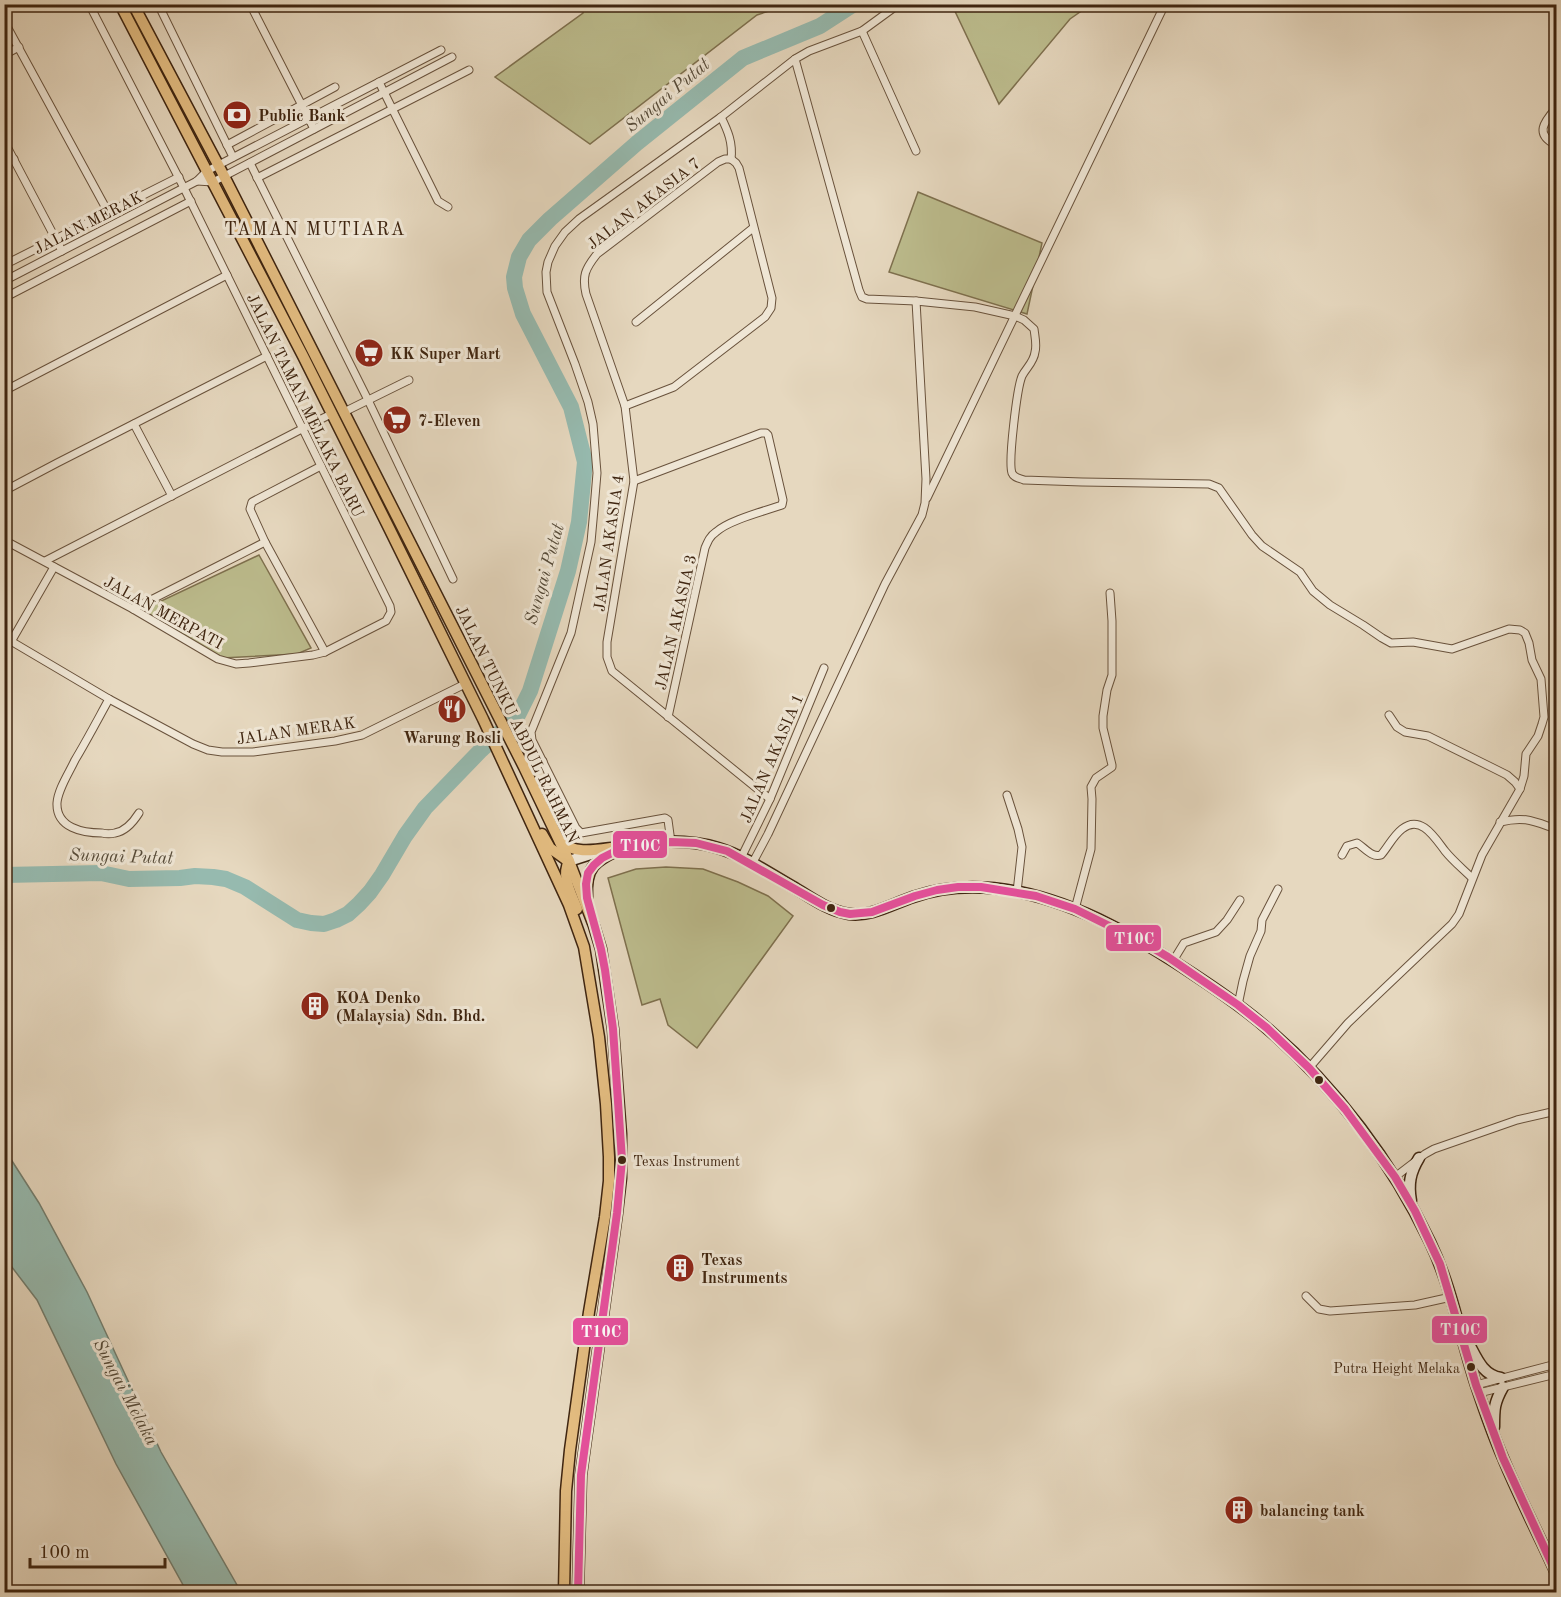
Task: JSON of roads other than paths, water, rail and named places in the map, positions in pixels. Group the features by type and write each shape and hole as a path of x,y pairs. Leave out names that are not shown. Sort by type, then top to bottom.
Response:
{"main road":[{"name":"JALAN TUNKU ABDUL RAHMAN","path":"120,4 303,356 483,719 568,905 586,956 599,1037 609,1146 609,1181 570,1450 566,1491 564,1593"},
{"name":"JALAN TUNKU ABDUL RAHMAN","path":"133,4 224,176 511,741 569,861 594,926 605,970 613,1029 622,1160 617,1213 580,1475 578,1593"},
{"path":"509,775 550,848 569,861"},
{"path":"559,841 568,848 580,850 670,842 706,844 741,858 823,905 850,914 872,912 915,896 958,887 981,887 1036,896 1075,909 1128,935 1173,961 1238,1005 1267,1028 1309,1068 1345,1109 1395,1177 1415,1211 1451,1298 1495,1438 1557,1573"},
{"path":"586,956 585,936 566,880 566,867 569,861 626,846"},
{"path":"594,926 587,898 588,873 602,858 626,846"},
{"path":"1415,1211 1410,1193 1410,1180 1413,1167 1419,1158"},
{"path":"1460,1328 1482,1367 1502,1383 1494,1407 1495,1438"}],"street":[{"name":"JALAN TAMAN MELAKA BARU","path":"89,4 179,177 390,606 391,612 386,621"},
{"path":"158,4 233,157"},
{"path":"250,4 314,129"},
{"path":"670,842 668,820 665,818 581,833 576,828 532,740 531,732 571,633 591,542 597,473 593,424 588,402 547,292 548,262 565,232 579,219 721,117 795,59 809,51 862,31 899,4"},
{"path":"752,864 885,584 918,526 925,504 1165,4"},
{"path":"4,21 108,212"},
{"path":"862,31 916,151"},
{"path":"4,55 19,47"},
{"path":"197,182 207,171 218,165 441,50"},
{"path":"197,182 213,182 452,57"},
{"path":"795,59 862,297 975,307 1015,316 1034,329 1035,355 1022,375 1020,385 1011,458 1011,471 1015,477 1023,480 1209,484 1219,488 1262,546 1300,572 1313,591 1391,643 1413,642 1452,649 1509,629 1521,630 1525,633 1532,660 1541,679 1544,717 1539,736 1527,754 1520,789 1482,855 1459,914 1452,924 1348,1023 1309,1068"},
{"path":"257,178 469,70"},
{"path":"379,82 438,201 448,207"},
{"path":"227,144 335,87"},
{"path":"1557,108 1543,126 1547,141 1557,145"},
{"path":"625,406 674,387 765,317 771,308 772,298 739,168 731,159 730,135 721,117"},
{"path":"4,141 62,251"},
{"path":"4,163 14,159"},
{"name":"JALAN AKASIA 7","path":"583,281 587,266 597,254 718,162 731,159"},
{"path":"250,163 368,400 453,579"},
{"name":"JALAN MERAK","path":"4,265 179,177"},
{"name":"JALAN MERAK","path":"6,280 197,182"},
{"path":"4,298 191,201"},
{"path":"636,322 753,228"},
{"path":"4,391 227,275"},
{"path":"6,280 15,293"},
{"name":"JALAN AKASIA 4","path":"583,281 625,406 634,481 607,642 607,657 612,671 668,717"},
{"path":"916,301 926,479 925,504"},
{"path":"4,491 267,357"},
{"path":"344,412 409,380"},
{"path":"45,561 332,414"},
{"path":"134,424 172,496"},
{"name":"JALAN AKASIA 3","path":"634,481 766,433 783,500 782,505 729,524 717,530 710,538 705,548 668,717"},
{"path":"321,466 252,502 250,509 265,542 325,652"},
{"name":"JALAN MERPATI","path":"4,540 226,662 249,663 325,652 386,621"},
{"path":"133,609 265,542"},
{"path":"12,640 54,567"},
{"path":"1075,909 1091,849 1092,799 1090,788 1096,778 1112,768 1103,728 1107,690 1112,675 1110,593"},
{"name":"JALAN MERAK","path":"4,637 109,699 193,744 222,752 253,752 363,735 465,684"},
{"name":"JALAN AKASIA 1","path":"741,858 770,799 824,668"},
{"path":"109,699 68,774 59,795 58,810 71,827 87,833 114,834 123,831 140,813"},
{"path":"1389,715 1397,727 1405,732 1428,736 1491,767 1507,775 1520,789"},
{"path":"668,717 770,799"},
{"path":"524,767 543,761"},
{"path":"1007,795 1022,847 1017,892"},
{"path":"1500,822 1524,819 1557,829"},
{"path":"1342,855 1347,846 1358,843 1372,854 1381,855 1402,829 1408,825 1419,825 1432,833 1446,852 1472,878"},
{"path":"1238,1005 1250,956 1261,931 1262,920 1278,889"},
{"path":"1173,961 1184,943 1216,932 1240,900"},
{"path":"1395,1177 1434,1149 1517,1120 1557,1111"},
{"path":"1306,1296 1319,1309 1330,1311 1409,1305 1451,1298"},
{"path":"1502,1383 1521,1373 1557,1364"},
{"path":"1478,1389 1553,1375 1546,1366"},
{"path":"1521,1373 1524,1382"}],"water":[{"name":"Sungai Melaka","path":"5,1150 39,1203 87,1292 161,1452 241,1592 187,1592 116,1464 37,1300 5,1258"}],"waterway":[{"name":"Sungai Putat","path":"4,875 101,873 129,879 195,876 226,879 245,887 297,920 311,923 324,924 336,920 348,914 359,904 382,875 425,808 481,750 517,717 530,691 568,571 579,522 585,462 571,407 523,314 514,277 519,257 529,240 550,219 637,143 743,58 820,26 854,4"}],"place":[{"name":"Public Bank","path":"237,115"},
{"name":"KK Super Mart","path":"369,353"},
{"name":"7-Eleven","path":"397,420"},
{"name":"Warung Rosli","path":"452,709"},
{"name":"KOA Denko (Malaysia) Sdn. Bhd.","path":"315,1006"},
{"name":"Texas Instrument","path":"622,1160"},
{"name":"Texas Instruments","path":"680,1268"},
{"name":"Putra Height Melaka","path":"1471,1367"},
{"name":"balancing tank","path":"1239,1510"}],"district":[{"name":"TAMAN MUTIARA","path":"315,229"}]}
